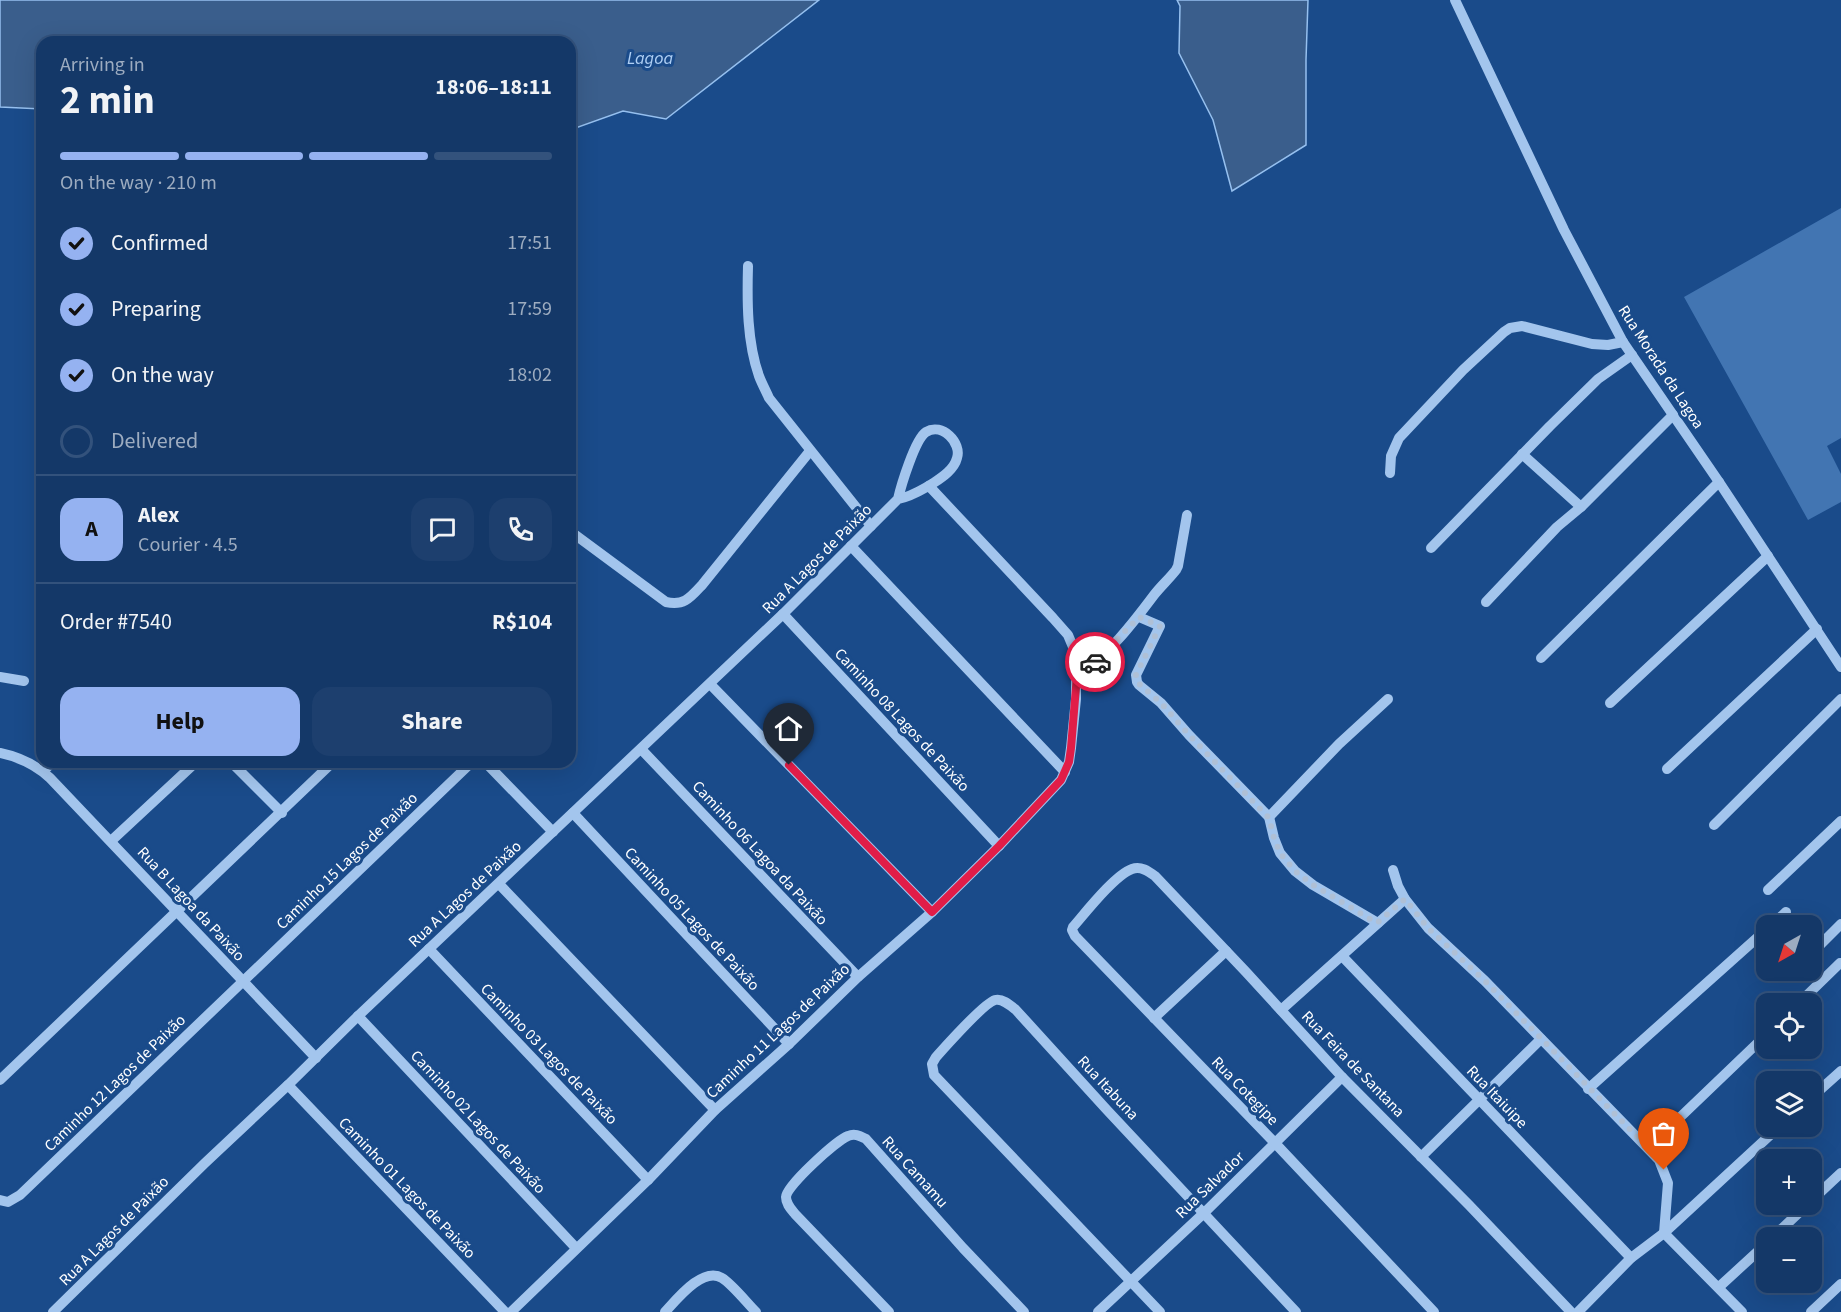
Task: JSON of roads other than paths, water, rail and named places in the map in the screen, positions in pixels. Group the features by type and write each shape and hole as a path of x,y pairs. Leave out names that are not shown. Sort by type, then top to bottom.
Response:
{"street":[{"name":"Rua Morada da Lagoa","path":"1455,0 1564,230 1623,342 1841,667"},
{"path":"748,266 751,332 759,376 769,398 872,526"},
{"path":"1390,473 1390,456 1399,438 1449,384 1510,328 1522,326 1592,344 1608,345 1623,342"},
{"path":"1431,548 1598,379 1632,356"},
{"path":"1486,602 1557,527 1581,507 1673,415"},
{"name":"Rua A Lagos de Paixão","path":"53,1312 358,1016 710,684 872,526 898,499 919,440 927,431 934,429 943,431 958,448 958,457 954,465 929,486 911,496 898,499"},
{"path":"576,535 666,602 675,604 684,602 702,585 810,451"},
{"path":"1522,454 1581,507"},
{"path":"1541,658 1719,482"},
{"path":"929,486 1064,629 1073,645 1077,675 1071,748 1065,772"},
{"path":"1077,675 1090,668 1139,617 1155,593 1178,566 1187,515"},
{"path":"851,546 1065,772"},
{"path":"1610,703 1768,556"},
{"name":"Caminho 08 Lagos de Paixão","path":"783,614 999,846"},
{"path":"1139,617 1160,626 1136,675 1137,682 1161,703 1269,818 1280,853 1295,871 1313,885 1377,923"},
{"path":"1667,769 1817,629"},
{"path":"0,677 24,681"},
{"path":"710,684 932,912"},
{"path":"1269,818 1339,744 1388,699"},
{"path":"1714,825 1841,699"},
{"name":"Caminho 06 Lagoa da Paixão","path":"641,749 858,978"},
{"name":"Rua B Lagoa da Paixão","path":"0,753 20,759 36,767"},
{"name":"Rua B Lagoa da Paixão","path":"37,768 43,771 111,841 316,1058"},
{"path":"43,771 46,768"},
{"path":"111,841 190,768"},
{"path":"237,768 282,813"},
{"path":"0,1080 327,768"},
{"name":"Caminho 15 Lagos de Paixão","path":"243,982 466,768"},
{"path":"491,768 553,832"},
{"name":"Caminho 11 Lagos de Paixão","path":"511,1312 648,1180 715,1110 932,912 1053,790 1065,772"},
{"name":"Caminho 05 Lagos de Paixão","path":"573,813 789,1044"},
{"path":"1768,890 1841,821"},
{"name":"Rua Feira de Santana","path":"1108,889 1133,869 1142,868 1155,876 1342,1077 1570,1312"},
{"path":"1393,870 1405,899 1428,928 1485,981 1659,1160 1668,1184 1664,1233"},
{"path":"500,884 715,1110"},
{"name":"Rua Cotegipe","path":"1108,889 1074,927 1073,933 1434,1312"},
{"path":"1281,1011 1405,899"},
{"path":"1783,915 1786,912"},
{"path":"1822,943 1841,924"},
{"path":"1588,1089 1756,939"},
{"name":"Caminho 03 Lagos de Paixão","path":"429,950 648,1180"},
{"path":"1154,1018 1226,951"},
{"name":"Rua Itaiuipe","path":"1342,956 1631,1258"},
{"path":"1809,993 1840,963"},
{"name":"Caminho 12 Lagos de Paixão","path":"3,1201 13,1201 20,1195 243,982"},
{"name":"Rua Itabuna","path":"1130,1281 934,1075 932,1064 940,1053 985,1007 995,1000 1001,1000 1016,1010 1204,1213"},
{"name":"Caminho 02 Lagos de Paixão","path":"358,1016 576,1248"},
{"path":"1421,1157 1541,1039"},
{"path":"1648,1148 1756,1045"},
{"path":"1822,1088 1841,1071"},
{"name":"Rua Salvador","path":"1098,1312 1204,1213 1342,1077"},
{"name":"Caminho 01 Lagos de Paixão","path":"288,1085 505,1312"},
{"name":"Rua Camamu","path":"889,1312 795,1214 788,1206 786,1198 788,1190 795,1182 833,1146 848,1136 856,1135 866,1140 1024,1312"},
{"path":"1578,1312 1631,1258 1664,1233 1768,1137"},
{"path":"1822,1191 1841,1173"},
{"path":"1204,1213 1296,1312"},
{"path":"1784,1227 1796,1215"},
{"path":"1664,1233 1742,1312"},
{"path":"1719,1287 1756,1253"},
{"path":"665,1312 681,1294 699,1280 715,1275 723,1278 756,1312"},
{"path":"1130,1281 1160,1312"},
{"path":"1811,1312 1841,1284"}],"water":[{"name":"Lagoa","path":"0,0 819,0 666,119 623,111 576,128 576,36 36,36 36,109 0,107"},
{"path":"1177,0 1308,0 1306,145 1232,191 1213,120 1179,53 1180,6"}]}
